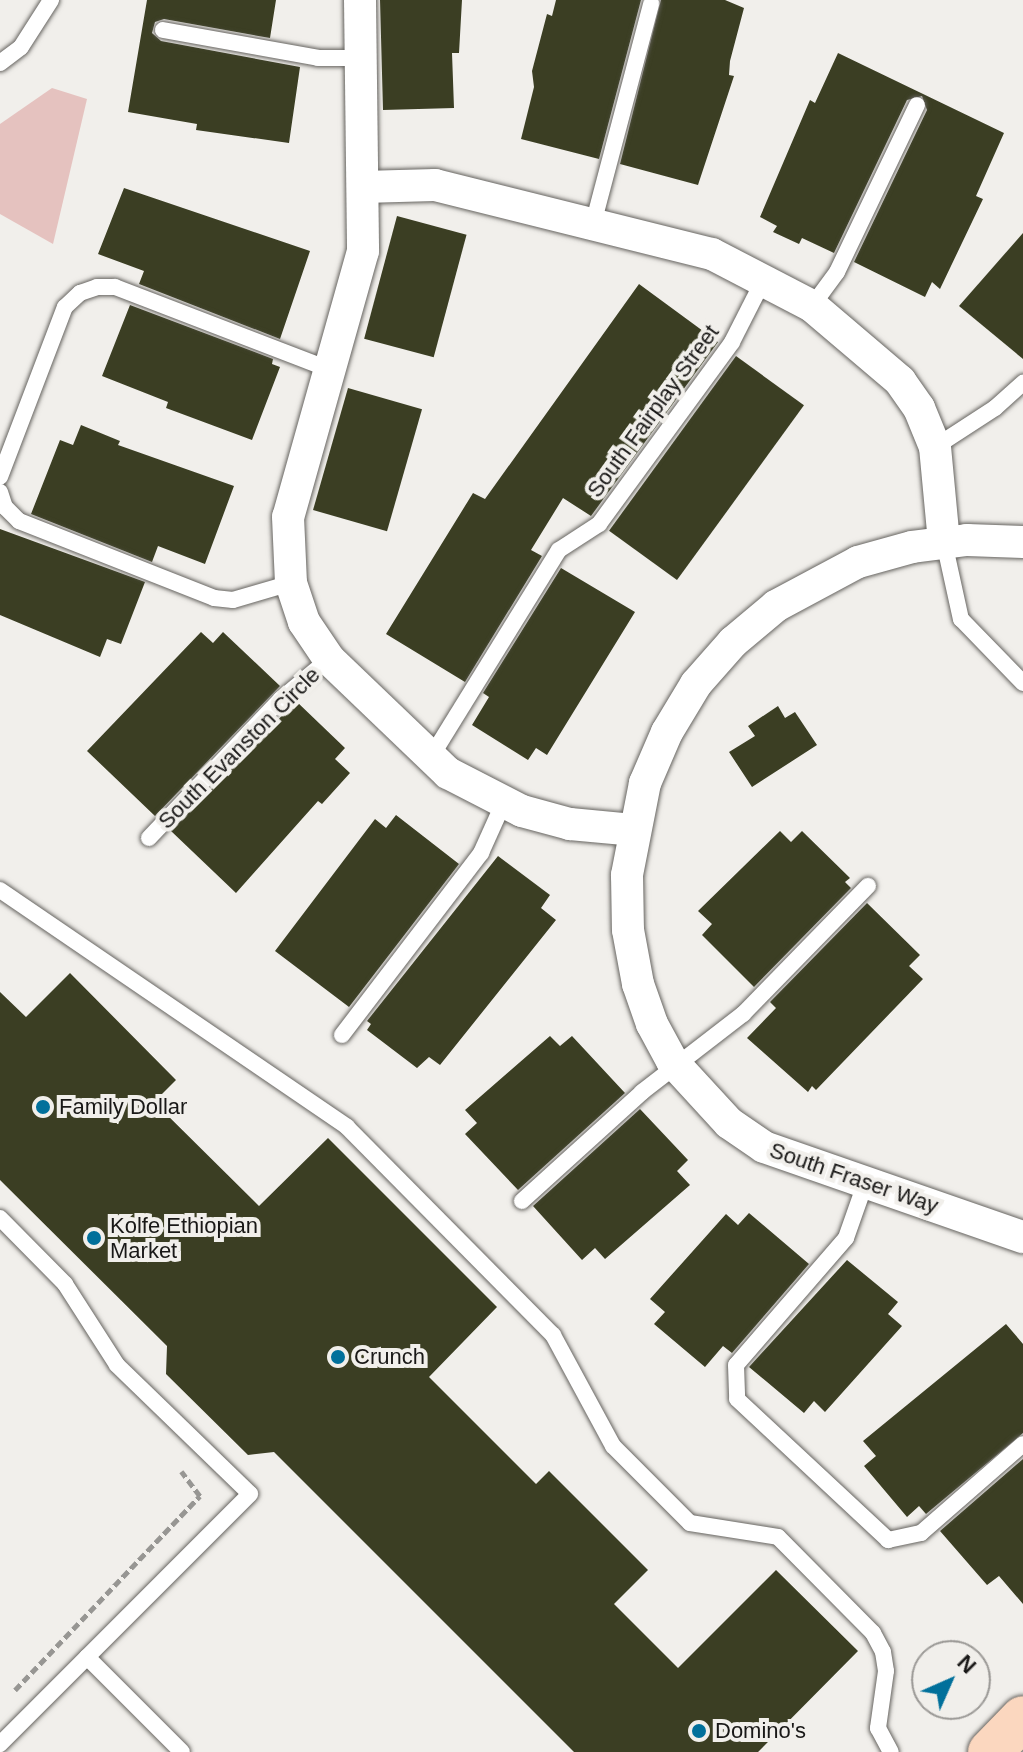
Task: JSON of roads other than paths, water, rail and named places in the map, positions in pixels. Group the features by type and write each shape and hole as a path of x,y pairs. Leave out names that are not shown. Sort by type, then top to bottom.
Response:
{"main road":[{"path":"990,1752 1023,1718"}],"street":[{"name":"South Evanston Circle","path":"360,0 363,251 288,517 291,583 304,622 329,659 448,773 503,804 570,824 633,830"},
{"path":"363,187 435,185 712,254 765,277 812,306 900,381 919,408 935,447 944,542"},
{"name":"South Fraser Way","path":"1023,542 944,542 858,562 808,586 733,642 696,684 667,732 645,783 633,830 628,930 638,984 677,1066 729,1123 764,1147 1023,1237"}],"lane":[{"path":"0,63 21,47 51,0"},
{"path":"593,224 651,4"},
{"path":"163,30 318,58 361,58"},
{"path":"812,306 837,272 917,105"},
{"name":"South Fairplay Street","path":"431,757 559,550 599,524 732,342 765,277"},
{"path":"0,477 65,307 80,293 97,287 115,287 329,369"},
{"path":"935,447 995,408 1023,383"},
{"path":"0,492 5,507 19,521 214,598 233,600 291,583"},
{"path":"944,542 961,619 1023,683"},
{"name":"South Evanston Circle","path":"149,838 281,699 329,659"},
{"path":"342,1035 481,853 503,804"},
{"path":"522,1201 677,1066 743,1014 868,886"},
{"path":"0,890 347,1127 553,1335 613,1446 690,1523 778,1537 873,1633 883,1652 886,1671 878,1728 891,1752"},
{"path":"865,1184 846,1238 736,1365 737,1399 888,1540 921,1533 1023,1444"},
{"path":"0,1218 65,1284 117,1365 250,1494 0,1744"},
{"path":"87,1657 182,1752"}],"place":[{"name":"Family Dollar","path":"43,1107"},
{"name":"Kolfe Ethiopian Market","path":"94,1238"},
{"name":"Crunch","path":"338,1357"},
{"name":"Domino's","path":"699,1731"}]}
